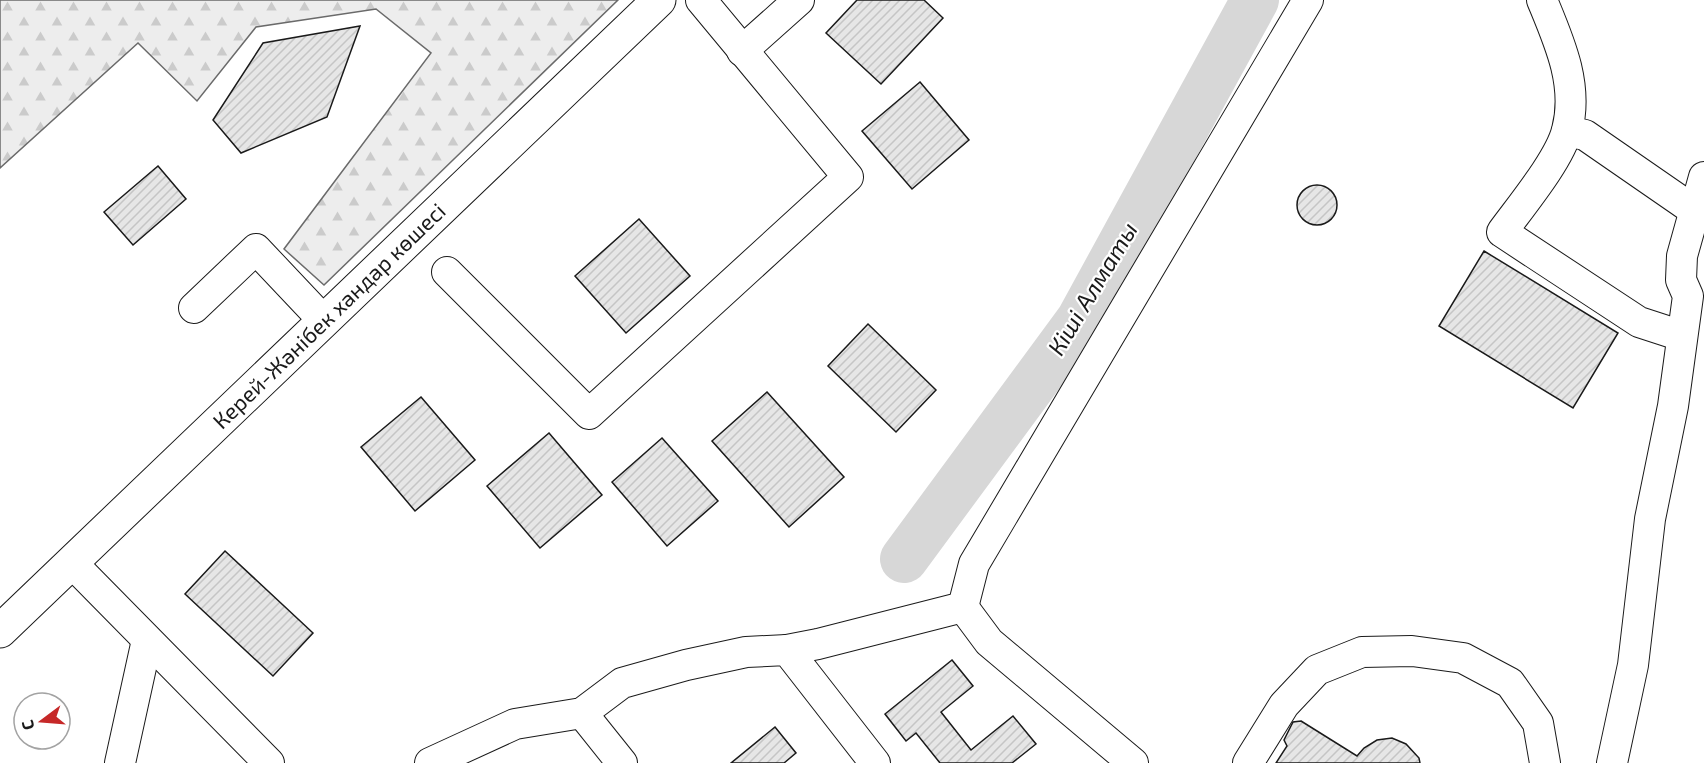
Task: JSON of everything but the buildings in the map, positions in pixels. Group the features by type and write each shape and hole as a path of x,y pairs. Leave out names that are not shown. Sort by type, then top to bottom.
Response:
{"main road":[{"name":"Керей-Жәнібек хандар көшесі","path":"0,631 658,0"}],"lane":[{"path":"447,272 589,414 848,177 701,0"},
{"path":"742,51 799,0"},
{"path":"963,607 974,564 1308,0"},
{"path":"1542,0 1564,52 1571,100 1567,131 1556,157 1502,232 1639,322 1682,336"},
{"path":"1567,131 1585,135 1695,211"},
{"path":"1612,763 1633,665 1650,519 1673,406 1688,296 1681,280 1682,256 1704,177"},
{"path":"194,308 256,249 324,321"},
{"path":"72,563 268,763"},
{"path":"430,763 515,724 582,713 622,683 686,665 746,652 787,650 818,644 963,607"},
{"path":"963,607 989,642 1133,763"},
{"path":"120,763 147,640"},
{"path":"787,650 875,763"},
{"path":"1248,763 1284,705 1317,670 1362,652 1412,651 1463,658 1510,683 1538,723 1545,763"},
{"path":"582,713 622,763"}],"green space":[{"path":"0,0 618,0 324,285 284,249 431,53 376,9 256,27 197,101 138,43 0,168"}],"waterway":[{"name":"Кіші Алматы","path":"904,559 1080,320 1255,0"}]}
